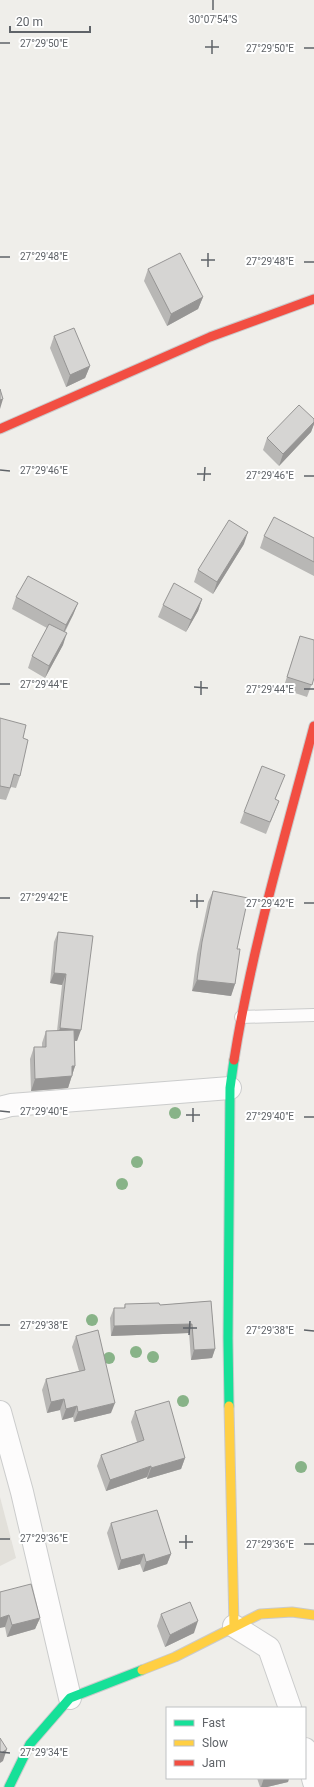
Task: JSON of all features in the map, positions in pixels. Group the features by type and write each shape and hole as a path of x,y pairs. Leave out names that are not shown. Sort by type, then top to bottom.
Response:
{"street":[{"path":"0,429 210,337 314,300"},
{"path":"234,1626 228,1338 230,1088 241,1017 252,966 314,726"},
{"path":"0,1108 11,1105 230,1088"},
{"path":"0,1412 22,1492 70,1698"},
{"path":"9,1787 30,1744 70,1698 175,1657 260,1614 292,1612 314,1615"},
{"path":"234,1626 269,1648 290,1707"},
{"path":"306,1753 314,1782"}],"lane":[{"path":"241,1017 314,1015"}],"shaded area":[{"path":"0,1497 16,1558 0,1566"}],"building":[{"path":"180,253 203,297 171,314 148,269"},
{"path":"74,328 90,366 70,375 54,336"},
{"path":"0,389 3,399 0,400"},
{"path":"299,405 314,419 314,422 283,454 267,438"},
{"path":"274,517 314,538 314,562 264,536"},
{"path":"229,520 248,532 217,582 198,570"},
{"path":"28,576 78,603 66,625 16,597"},
{"path":"174,583 202,599 191,620 163,605"},
{"path":"49,624 67,633 49,666 32,656"},
{"path":"300,636 314,640 314,678 312,685 287,677"},
{"path":"0,718 26,725 23,738 28,740 20,776 14,774 10,788 0,786"},
{"path":"262,766 285,775 275,799 279,801 270,822 244,812"},
{"path":"213,891 248,898 237,949 240,949 235,984 197,980 202,942"},
{"path":"58,932 93,936 81,1030 60,1028 66,974 54,973"},
{"path":"74,1030 75,1066 72,1066 72,1076 35,1079 34,1047 46,1047 46,1031"},
{"path":"211,1301 215,1349 194,1350 192,1324 114,1326 114,1308 125,1308 125,1304 159,1303 160,1305"},
{"path":"98,1330 115,1403 78,1412 77,1406 66,1409 64,1399 51,1402 46,1379 85,1370 76,1336"},
{"path":"169,1401 185,1458 151,1468 151,1466 110,1480 101,1455 144,1440 135,1411"},
{"path":"157,1510 171,1554 146,1562 144,1554 121,1560 111,1523"},
{"path":"31,1584 40,1618 12,1625 9,1615 0,1618 0,1592"},
{"path":"190,1602 198,1621 170,1635 161,1614"},
{"path":"0,1738 7,1749 0,1754"}],"traffic: fast":[{"path":"229,1406 228,1338 230,1088 234,1060"},
{"path":"9,1787 30,1744 70,1698 142,1670"}],"traffic: slow":[{"path":"229,1406 234,1626"},
{"path":"142,1670 175,1657 260,1614 292,1612 314,1615"}],"traffic: jam":[{"path":"0,429 210,337 314,299"},
{"path":"234,1060 241,1018 260,934 314,726"}]}
